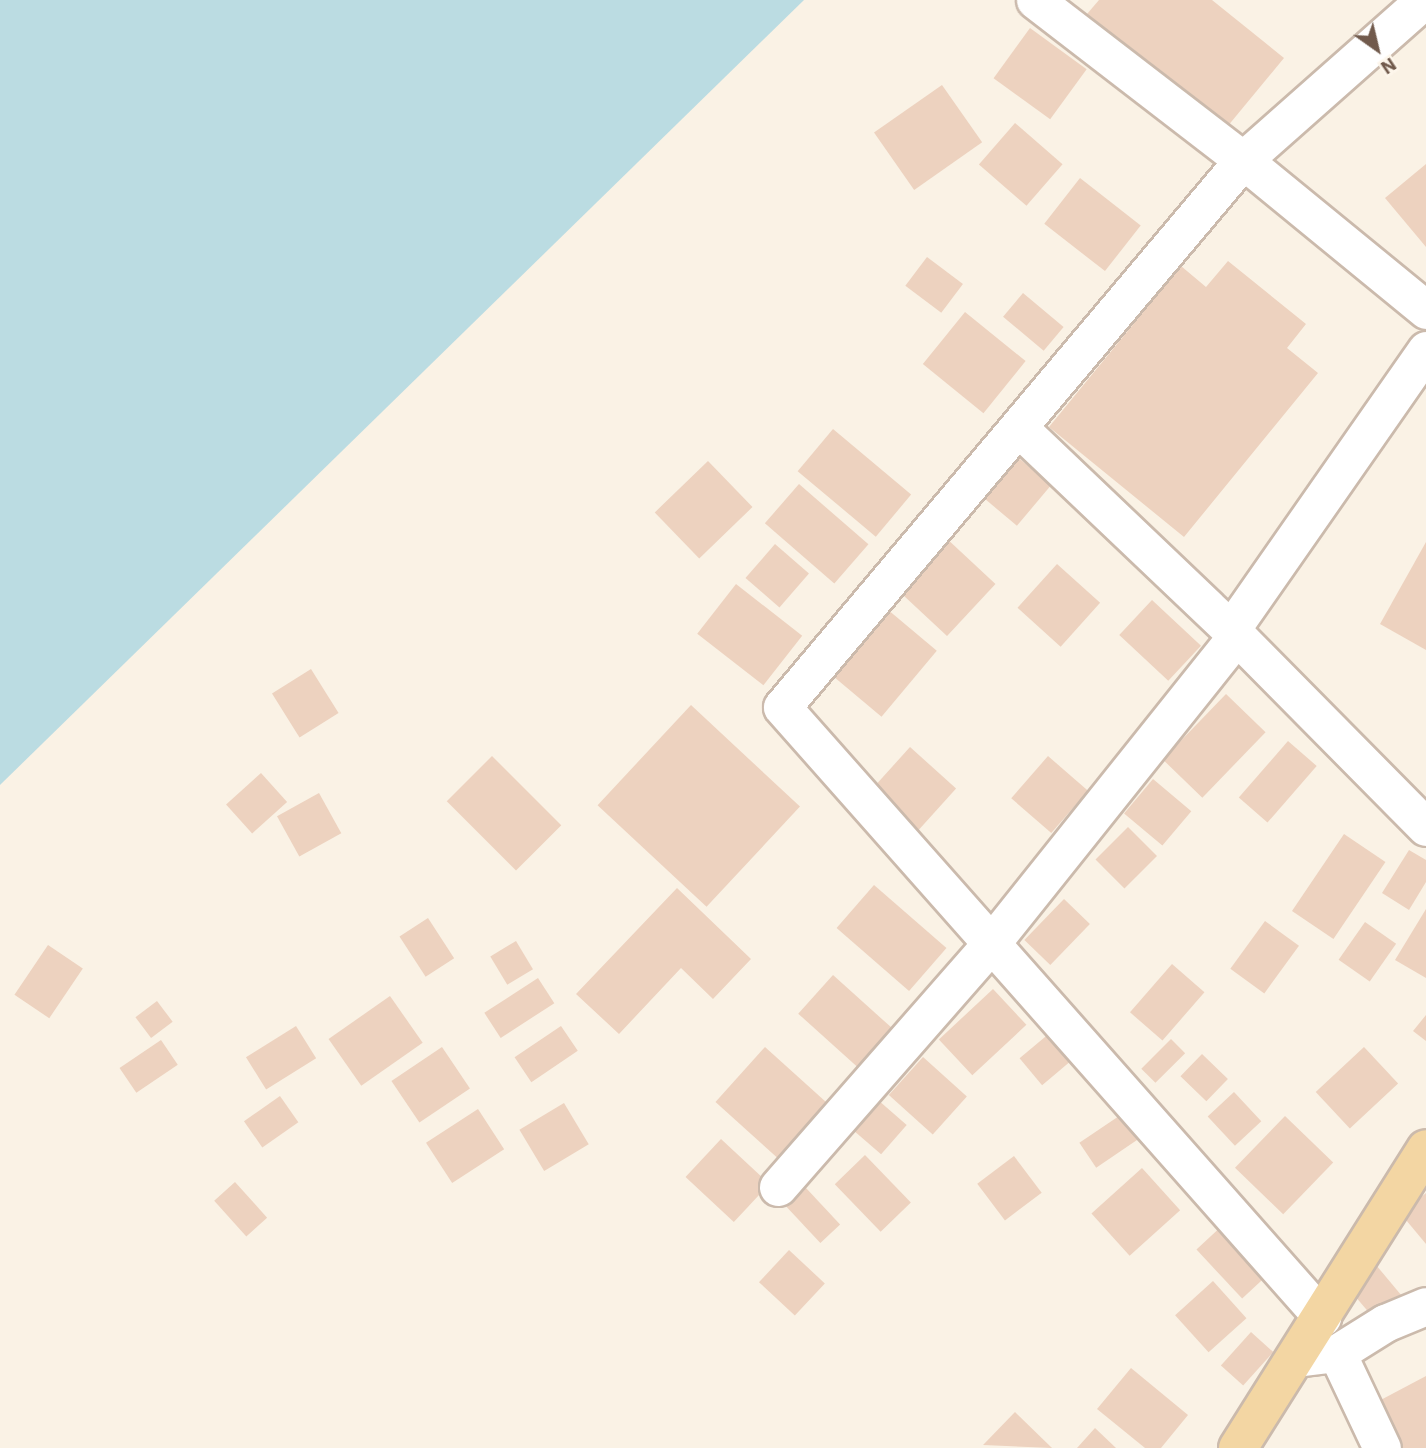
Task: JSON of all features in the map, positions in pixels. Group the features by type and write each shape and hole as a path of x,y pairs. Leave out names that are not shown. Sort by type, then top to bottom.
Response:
{"main road":[{"path":"1238,1448 1426,1149"}],"street":[{"path":"1035,0 1243,160 1426,310"},
{"path":"1322,1317 993,941 782,707 1020,429 1243,160 1424,0"},
{"path":"778,1187 993,941 1234,633 1426,350"},
{"path":"1020,429 1234,633 1426,827"},
{"path":"1296,1358 1337,1353 1385,1323 1426,1306"},
{"path":"1337,1353 1382,1448"}],"water":[{"path":"0,0 804,0 0,785"}],"building":[{"path":"1099,0 1212,0 1284,58 1227,127 1087,14"},
{"path":"1030,28 1087,69 1050,119 994,78"},
{"path":"942,85 982,142 914,190 874,133"},
{"path":"1015,123 1063,164 1026,206 979,165"},
{"path":"1426,164 1426,247 1385,198"},
{"path":"1080,178 1141,225 1105,271 1044,224"},
{"path":"927,257 963,284 941,313 905,286"},
{"path":"1228,261 1306,324 1287,348 1318,373 1184,537 1049,427 1181,266 1206,287"},
{"path":"1023,293 1064,327 1044,351 1003,317"},
{"path":"965,312 1026,361 983,413 923,364"},
{"path":"833,429 911,495 876,537 798,471"},
{"path":"1015,455 1051,485 1017,526 981,496"},
{"path":"708,461 752,507 699,558 655,512"},
{"path":"799,484 868,544 834,584 765,523"},
{"path":"945,537 995,584 947,636 897,589"},
{"path":"1426,542 1426,650 1380,624"},
{"path":"775,544 809,574 779,607 745,578"},
{"path":"1057,564 1100,603 1061,647 1018,608"},
{"path":"736,584 802,636 763,685 697,634"},
{"path":"1152,600 1201,646 1168,681 1119,635"},
{"path":"887,609 937,651 882,717 832,675"},
{"path":"311,669 339,713 300,737 272,693"},
{"path":"1226,694 1266,732 1202,798 1163,759"},
{"path":"691,705 800,807 707,907 598,805"},
{"path":"1288,741 1317,766 1267,823 1239,798"},
{"path":"910,747 956,788 917,832 871,791"},
{"path":"492,756 561,825 516,871 447,801"},
{"path":"1048,756 1088,791 1051,833 1011,798"},
{"path":"261,773 287,802 252,833 226,804"},
{"path":"1153,779 1191,811 1162,846 1124,813"},
{"path":"319,793 341,833 299,857 277,816"},
{"path":"1128,827 1157,856 1124,889 1095,860"},
{"path":"1344,834 1385,862 1333,939 1292,911"},
{"path":"1409,850 1426,860 1426,882 1409,910 1382,893"},
{"path":"874,885 946,948 909,991 837,928"},
{"path":"677,888 751,959 713,999 681,968 619,1034 576,994"},
{"path":"1064,899 1090,924 1050,965 1024,940"},
{"path":"1426,909 1426,978 1395,960"},
{"path":"428,918 454,958 426,977 399,937"},
{"path":"1265,921 1299,946 1264,993 1230,969"},
{"path":"1365,922 1396,944 1370,981 1339,960"},
{"path":"516,941 533,969 507,985 490,956"},
{"path":"48,945 83,968 49,1018 14,995"},
{"path":"1172,964 1204,992 1162,1041 1130,1012"},
{"path":"833,975 894,1030 859,1069 798,1014"},
{"path":"538,978 554,1003 501,1038 484,1013"},
{"path":"993,989 1026,1025 972,1075 939,1039"},
{"path":"390,996 423,1043 361,1086 329,1039"},
{"path":"157,1001 173,1022 151,1038 135,1017"},
{"path":"1426,1015 1426,1041 1413,1031"},
{"path":"296,1026 316,1058 266,1089 246,1057"},
{"path":"561,1026 578,1051 531,1082 515,1057"},
{"path":"1051,1032 1073,1059 1042,1085 1020,1058"},
{"path":"1171,1039 1185,1053 1155,1083 1141,1069"},
{"path":"161,1040 178,1065 136,1093 120,1068"},
{"path":"442,1047 470,1088 419,1123 391,1081"},
{"path":"765,1047 833,1108 783,1163 715,1102"},
{"path":"1364,1047 1398,1084 1350,1129 1316,1092"},
{"path":"1202,1054 1228,1079 1206,1101 1180,1076"},
{"path":"923,1057 967,1096 933,1134 889,1095"},
{"path":"1234,1092 1261,1121 1235,1146 1208,1117"},
{"path":"280,1096 298,1122 262,1147 244,1121"},
{"path":"878,1100 907,1125 881,1154 852,1129"},
{"path":"564,1103 589,1144 544,1171 519,1130"},
{"path":"478,1109 504,1149 452,1183 426,1143"},
{"path":"1125,1112 1142,1137 1096,1168 1079,1143"},
{"path":"1285,1116 1333,1163 1283,1214 1235,1168"},
{"path":"721,1139 769,1184 734,1222 686,1177"},
{"path":"865,1155 911,1202 881,1232 835,1184"},
{"path":"1014,1156 1042,1193 1005,1220 977,1184"},
{"path":"1142,1168 1180,1210 1130,1256 1091,1214"},
{"path":"235,1182 267,1218 246,1236 214,1201"},
{"path":"806,1188 840,1225 820,1243 786,1206"},
{"path":"1426,1193 1426,1244 1401,1214"},
{"path":"1225,1223 1271,1272 1242,1299 1196,1250"},
{"path":"789,1250 825,1283 795,1316 759,1282"},
{"path":"1376,1265 1402,1296 1374,1319 1348,1288"},
{"path":"1213,1281 1246,1318 1209,1352 1175,1315"},
{"path":"1251,1332 1273,1352 1243,1386 1221,1365"},
{"path":"1131,1368 1188,1415 1161,1448 1145,1448 1097,1409"},
{"path":"1426,1376 1426,1448 1398,1448 1375,1403"},
{"path":"1015,1412 1052,1448 983,1445"},
{"path":"1095,1428 1116,1448 1077,1448"}]}
